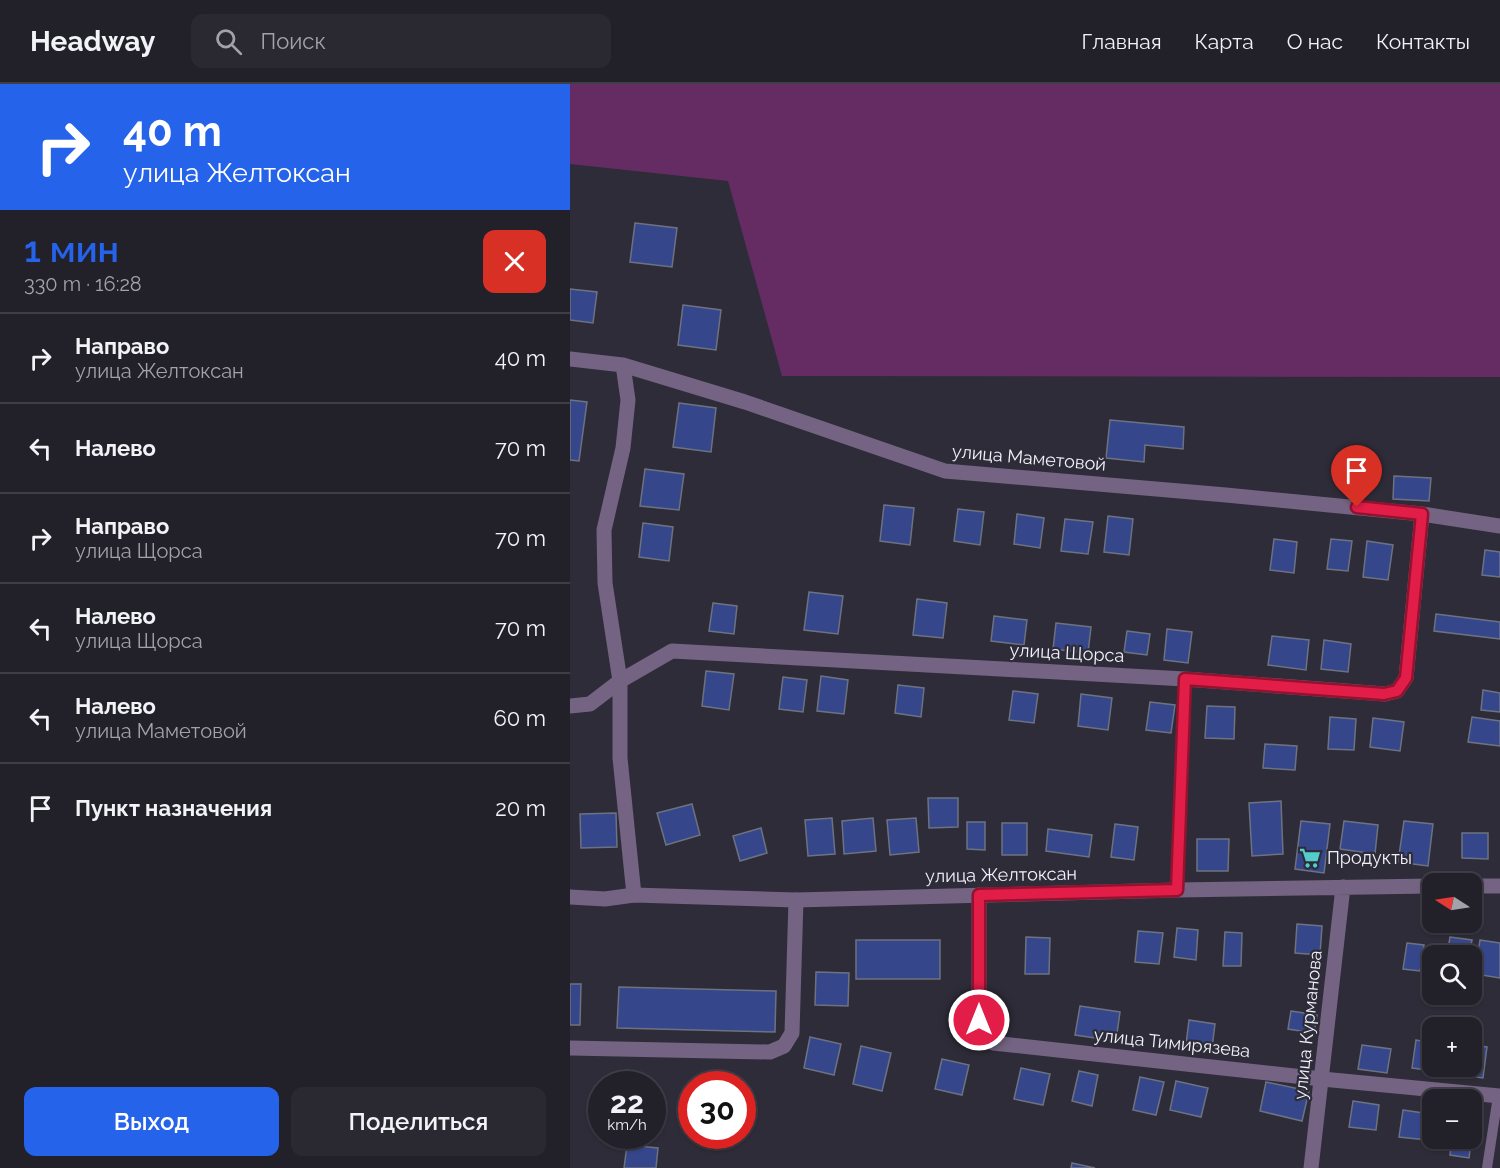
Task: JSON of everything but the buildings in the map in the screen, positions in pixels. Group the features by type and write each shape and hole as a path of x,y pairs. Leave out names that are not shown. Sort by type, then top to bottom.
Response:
{"street":[{"name":"улица Маметовой","path":"570,359 623,365 745,402 945,471 1422,514 1500,526"},
{"path":"623,365 628,400 623,448 604,530 605,583 620,681 620,758 634,895"},
{"name":"улица Щорса","path":"570,706 590,705 620,681 672,651 1185,679 1384,694 1397,691 1406,678 1422,514"},
{"name":"улица Желтоксан","path":"570,897 605,899 634,895 796,900 1422,886"},
{"path":"1482,886 1500,886"},
{"name":"улица Курманова","path":"1311,1168 1343,887"},
{"name":"улица Тимирязева","path":"979,895 979,1020 983,1035 993,1043 1499,1096"},
{"path":"570,1048 770,1052 784,1046 792,1033 796,900"}],"lane":[{"path":"1177,890 1185,679"},
{"path":"1487,1168 1499,1096"}],"shaded area":[{"path":"570,84 1500,84 1500,377 782,376 728,181 570,164"}],"place":[{"name":"Продукты","path":"1310,858"}],"route":[{"path":"979,1020 979,895 1177,890 1185,679 1384,694 1397,691 1406,678 1422,514 1357,507"}]}
